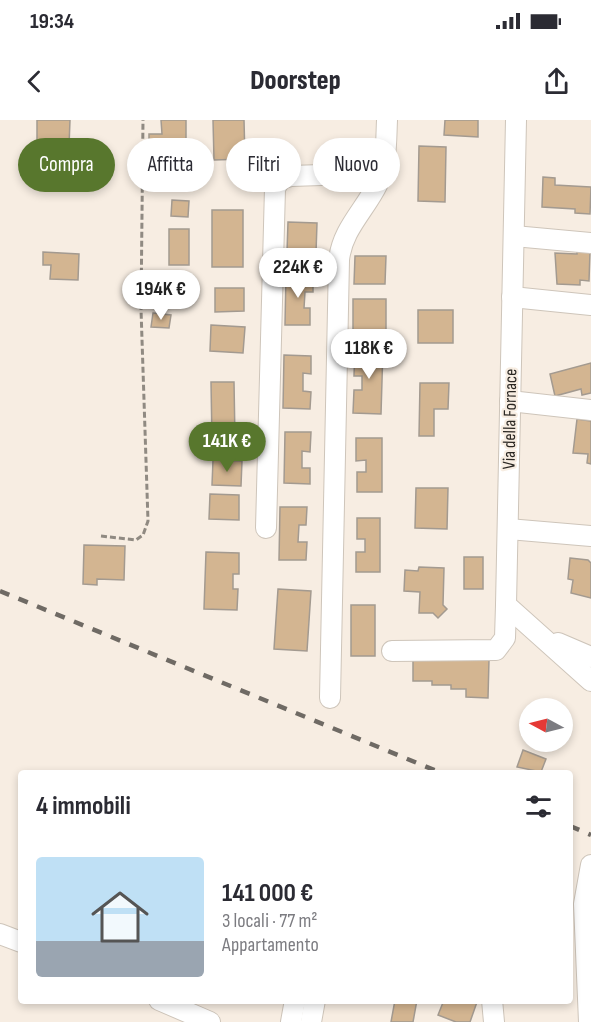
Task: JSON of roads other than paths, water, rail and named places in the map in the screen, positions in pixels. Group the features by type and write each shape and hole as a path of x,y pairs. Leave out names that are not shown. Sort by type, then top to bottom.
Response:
{"street":[{"path":"386,138 387,120"},
{"name":"Via della Fornace","path":"392,651 496,651 505,638 516,120"},
{"path":"266,528 275,188 281,179 291,176 313,175"},
{"path":"330,698 339,260 346,235 373,192"},
{"path":"514,236 591,243"},
{"path":"512,297 591,304"},
{"path":"510,401 591,410"},
{"path":"508,529 591,536"},
{"path":"506,605 591,681"},
{"path":"542,636 591,657"},
{"path":"589,1022 584,904 591,865"},
{"path":"0,934 18,941"},
{"path":"168,1004 210,1022"},
{"path":"291,1022 294,1004"},
{"path":"311,1022 314,1004"},
{"path":"492,1004 494,1022"}],"railway":[{"path":"0,591 434,770"},
{"path":"573,827 591,835"}]}
